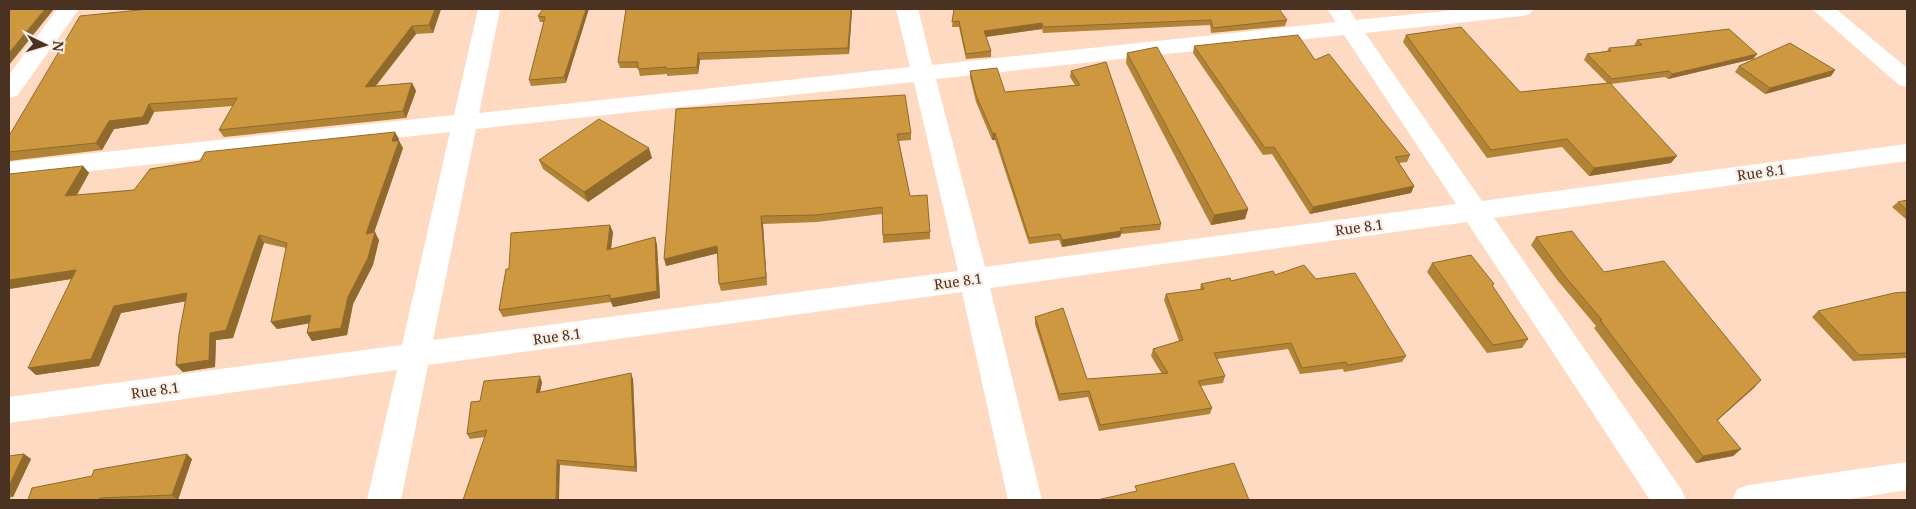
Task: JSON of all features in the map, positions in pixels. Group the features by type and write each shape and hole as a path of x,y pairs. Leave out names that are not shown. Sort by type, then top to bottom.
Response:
{"street":[{"path":"9,91 68,9"},
{"path":"384,500 488,9"},
{"path":"907,9 1025,500"},
{"path":"9,171 923,73 1344,18 1522,9"},
{"path":"1823,9 1907,80"},
{"path":"1344,18 1669,500"},
{"name":"Rue 8.1","path":"9,410 1907,153"},
{"path":"1749,500 1907,476"}],"building":[{"path":"9,9 45,9 9,53"},
{"path":"149,9 435,9 429,25 412,26 365,87 412,83 403,111 219,130 237,98 149,104 143,117 109,121 96,143 9,152 9,136 80,16"},
{"path":"543,9 586,9 564,77 529,80 545,17 538,16"},
{"path":"626,9 851,9 848,48 698,53 697,67 638,69 638,62 618,62"},
{"path":"954,9 1279,9 1287,20 1213,28 1211,20 1043,27 1042,23 984,31 991,51 966,54 959,21 952,22"},
{"path":"1461,27 1520,92 1610,83 1677,156 1594,168 1567,139 1491,150 1406,35"},
{"path":"1729,29 1757,54 1672,74 1669,71 1612,79 1587,54 1611,51 1609,48 1642,45 1637,40"},
{"path":"1298,35 1315,60 1329,54 1410,155 1395,157 1414,186 1313,207 1274,147 1265,148 1194,46"},
{"path":"1790,43 1835,70 1770,88 1739,66"},
{"path":"1157,47 1248,209 1214,215 1127,53"},
{"path":"1106,62 1161,224 1120,228 1122,231 1062,240 1060,234 1029,238 995,133 993,134 976,95 970,71 997,68 1005,92 1080,85 1071,71"},
{"path":"905,95 911,133 897,134 910,196 927,195 930,232 883,235 882,207 816,215 761,216 766,277 719,284 717,246 664,259 676,109"},
{"path":"599,119 649,148 584,192 539,160"},
{"path":"395,132 392,141 399,141 366,234 375,232 368,258 348,297 341,328 307,333 311,315 271,322 287,243 259,235 226,330 210,333 209,360 176,365 179,334 187,293 114,306 91,359 28,368 76,270 9,280 9,174 83,166 65,196 134,190 150,169 200,161 205,152"},
{"path":"1907,200 1907,210 1898,202"},
{"path":"610,225 607,250 655,237 657,291 610,299 610,295 499,310 506,269 509,269 511,233"},
{"path":"1572,231 1604,272 1664,261 1761,380 1717,420 1741,449 1703,456 1600,320 1602,320 1563,274 1536,237"},
{"path":"1471,255 1494,284 1492,285 1528,339 1493,345 1432,263"},
{"path":"1304,265 1316,279 1355,273 1406,356 1347,365 1346,362 1302,368 1291,343 1214,353 1225,376 1198,381 1212,408 1100,425 1089,391 1059,394 1035,317 1063,308 1087,379 1168,373 1153,349 1183,340 1166,294 1204,289 1201,284 1230,278 1231,281 1273,271 1275,275"},
{"path":"1905,292 1907,294 1907,353 1859,355 1818,311 1894,293"},
{"path":"631,373 635,467 557,460 556,500 463,500 487,430 467,434 471,402 480,401 484,381 540,376 536,393"},
{"path":"24,454 9,486 9,456"},
{"path":"187,454 172,495 100,498 99,500 28,500 32,488 92,476 94,470"},
{"path":"1234,463 1249,500 1097,500 1137,491 1135,486"}]}
